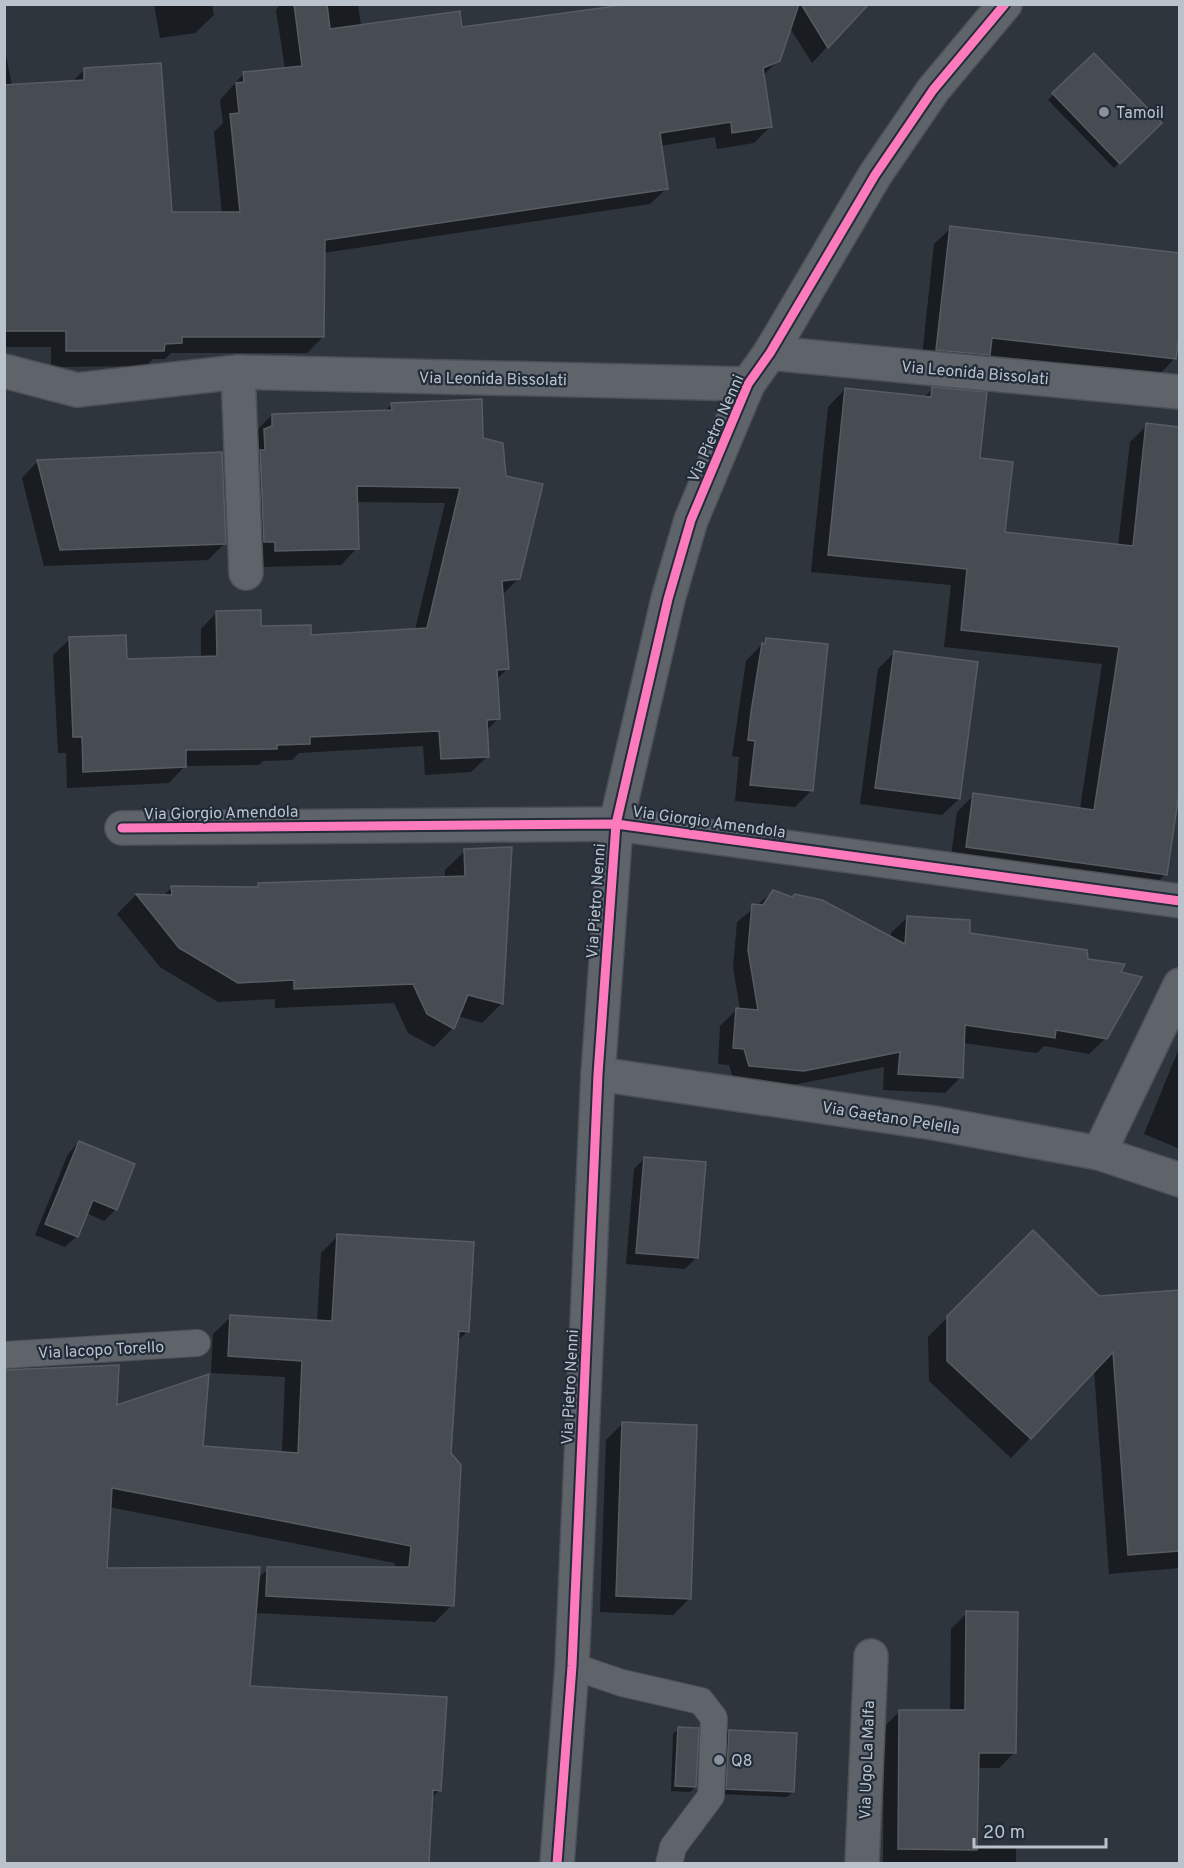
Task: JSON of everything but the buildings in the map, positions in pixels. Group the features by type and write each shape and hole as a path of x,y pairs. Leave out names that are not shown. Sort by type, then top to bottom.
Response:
{"street":[{"name":"Via Pietro Nenni","path":"557,1863 572,1666 598,1074 616,824 668,599 691,520 748,384 770,353 875,175 933,90 1005,4"},
{"name":"Via Leonida Bissolati","path":"770,353 1179,392"},
{"name":"Via Leonida Bissolati","path":"4,371 77,390 238,372 748,384"},
{"path":"238,372 246,573"},
{"name":"Via Giorgio Amendola","path":"122,828 616,824 1179,901"},
{"path":"1099,1153 1179,986"},
{"name":"Via Gaetano Pelella","path":"598,1074 934,1123 1099,1153 1179,1180"},
{"name":"Via Ugo La Malfa","path":"862,1863 871,1656"}],"lane":[{"name":"Via Iacopo Torello","path":"4,1355 197,1343"},
{"path":"572,1666 622,1683 701,1701 714,1718 711,1796 673,1847 669,1863"}],"cycle path":[{"path":"557,1864 572,1666 598,1074 616,824 668,599 691,520 748,384 770,353 875,175 933,90 1005,4"},
{"path":"122,828 616,824 1180,901"}],"place":[{"name":"Tamoil","path":"1104,112"},
{"name":"Q8","path":"719,1760"}]}
